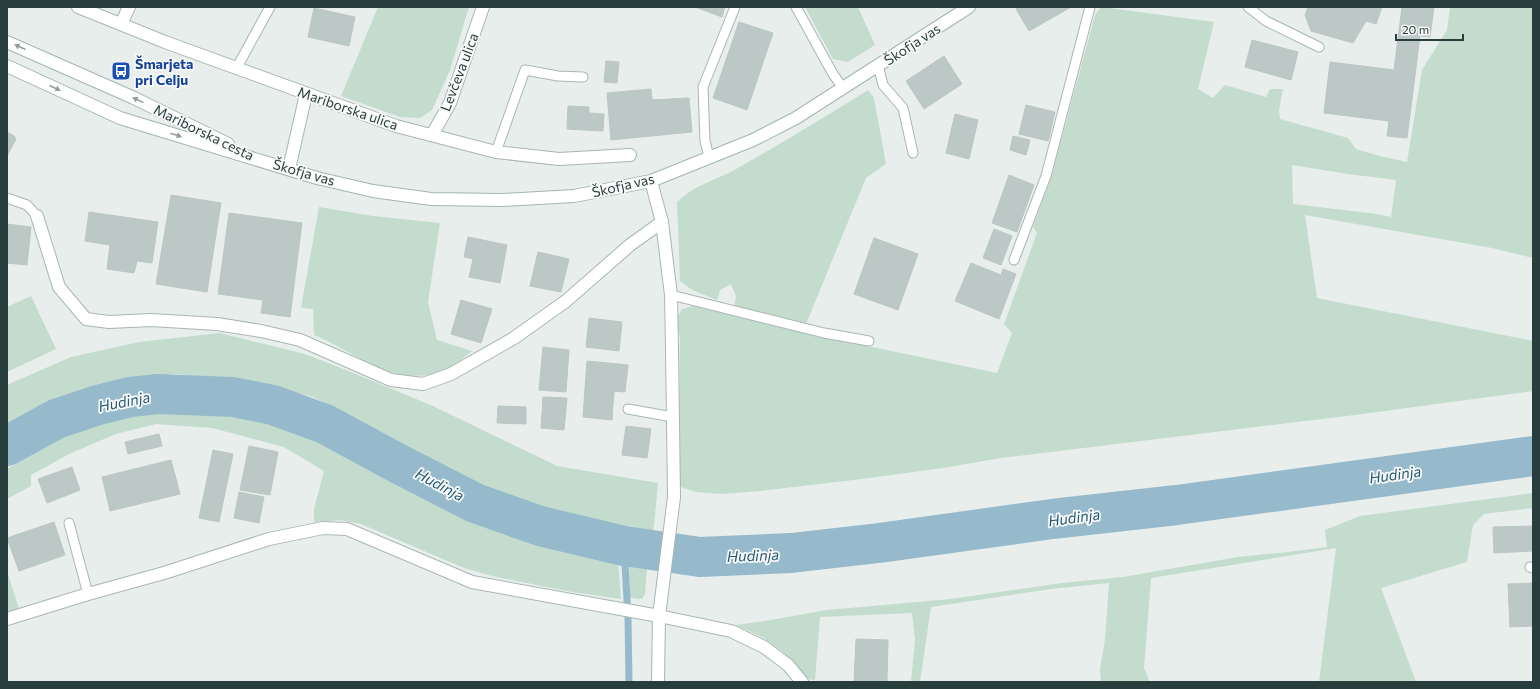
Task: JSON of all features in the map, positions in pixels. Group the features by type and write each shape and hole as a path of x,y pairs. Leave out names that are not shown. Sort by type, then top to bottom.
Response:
{"street":[{"name":"Mariborska ulica","path":"78,7 236,69 396,126 496,152 560,159 630,154"},
{"path":"121,24 129,7"},
{"name":"Levčeva ulica","path":"432,135 450,103 483,7"},
{"name":"Škofja vas","path":"262,160 317,178 373,190 431,199 503,200 574,196 651,181 753,140 796,118 969,7"},
{"name":"Mariborska cesta","path":"7,42 134,98 262,160"},
{"name":"Mariborska cesta","path":"7,66 120,118 262,160"},
{"path":"288,169 306,94"},
{"path":"651,181 662,222 671,295 673,417 674,496 659,616 658,682"},
{"path":"37,216 59,287 86,318 109,322 151,320 217,324 261,331 300,340 391,380 423,384 451,374 514,338 566,301 630,245 662,222"},
{"path":"7,619 88,594 164,573 269,539 323,528 347,529 472,582 659,616 731,631 764,647 788,665 802,682"}],"lane":[{"path":"236,69 270,7"},
{"path":"709,157 705,141 703,87 735,7"},
{"path":"796,7 832,74 843,88"},
{"path":"1014,260 1046,176 1090,7"},
{"path":"1248,7 1266,21 1319,47"},
{"path":"878,65 883,85 903,108 913,152"},
{"path":"496,152 525,70 558,76 583,77"},
{"path":"7,198 27,204 37,216"},
{"path":"671,295 824,333 869,341"},
{"path":"628,409 673,417"},
{"path":"69,523 88,594"}],"green space":[{"path":"378,7 469,7 450,70 432,110 420,118 400,117 341,96"},
{"path":"805,7 858,7 875,45 848,62 833,59"},
{"path":"1101,7 1214,22 1198,89 1213,98 1225,85 1266,97 1270,89 1283,89 1279,110 1280,119 1348,138 1356,149 1407,162 1422,70 1447,30 1450,7 1533,7 1533,258 1492,248 1305,215 1317,298 1533,341 1533,391 1355,415 1001,458 943,468 760,491 722,494 696,492 678,486 680,339 677,318 682,309 693,306 829,338 997,373 1012,333 1004,324 1037,233 1033,227 1051,178 1095,15","holes":["1292,165 1396,180 1391,217 1293,204"]},
{"path":"868,90 874,98 886,164 866,178 806,324 734,307 736,296 731,284 720,290 717,300 692,290 680,281 677,202 691,191 738,168"},
{"path":"319,207 373,216 440,223 428,302 437,340 472,351 456,364 445,370 427,375 409,376 377,367 314,335 313,309 301,308"},
{"path":"31,296 56,349 7,372 7,307"},
{"path":"220,333 305,354 346,370 433,406 557,466 658,483 653,536 546,515 479,493 407,454 340,410 313,397 265,384 175,374 141,378 100,389 55,405 7,426 7,385 71,357 139,342"},
{"path":"184,408 236,411 272,418 316,434 395,480 466,518 535,543 618,561 621,599 572,592 492,576 464,568 361,524 340,520 314,522 314,509 324,471 284,447 212,428 156,424 116,434 71,453 31,475 31,486 7,499 7,469 83,427 117,416"},
{"path":"1533,493 1533,508 1484,514 1473,525 1467,562 1381,588 1416,682 1319,682 1336,548 1151,578 1144,668 1150,682 1101,682 1100,669 1105,639 1109,583 1051,589 931,607 920,682 911,682 915,640 912,613 820,617 815,680 808,679 782,651 762,637 735,625 827,610 951,599 1062,583 1123,577 1238,557 1327,547 1325,530 1360,516"},
{"path":"629,564 647,568 645,594 642,599 630,598"},
{"path":"7,571 20,612 7,615"}],"building":[{"path":"695,7 725,7 722,17"},
{"path":"1019,7 1071,7 1029,31 1016,9"},
{"path":"1308,7 1382,7 1376,24 1366,21 1353,43 1311,31 1305,15"},
{"path":"1402,7 1434,7 1430,37 1420,36 1407,138 1387,136 1389,121 1324,113 1330,62 1394,70"},
{"path":"314,8 355,17 349,46 308,37"},
{"path":"739,22 773,33 747,110 713,98"},
{"path":"1252,40 1298,52 1291,80 1245,67"},
{"path":"944,56 962,84 924,109 906,81"},
{"path":"606,61 619,62 617,83 604,82"},
{"path":"651,89 652,100 689,98 692,132 611,140 607,93"},
{"path":"1026,105 1055,112 1048,141 1019,134"},
{"path":"568,106 589,107 589,113 604,114 603,131 567,129"},
{"path":"955,114 978,120 969,159 946,153"},
{"path":"7,132 16,139 7,156"},
{"path":"1013,136 1030,140 1026,155 1010,150"},
{"path":"1009,175 1034,185 1017,232 992,223"},
{"path":"171,195 221,203 207,292 156,284"},
{"path":"89,212 158,222 152,263 137,261 134,273 107,269 110,245 85,241"},
{"path":"229,213 302,223 290,317 261,313 263,300 218,294"},
{"path":"7,224 31,227 27,265 7,263"},
{"path":"994,229 1012,236 1001,265 983,258"},
{"path":"468,237 507,245 500,283 469,277 473,259 464,257"},
{"path":"874,238 918,254 898,310 854,294"},
{"path":"538,252 569,259 561,292 530,286"},
{"path":"971,263 1001,275 1003,269 1016,274 999,319 955,301"},
{"path":"461,300 492,309 481,343 451,334"},
{"path":"589,318 622,322 619,351 586,347"},
{"path":"543,347 569,350 566,392 539,390"},
{"path":"587,361 628,365 625,392 614,391 612,420 583,417"},
{"path":"543,397 567,398 564,430 541,428"},
{"path":"498,406 526,407 526,424 497,423"},
{"path":"626,426 651,429 647,458 622,455"},
{"path":"159,434 162,446 128,454 125,442"},
{"path":"249,446 278,452 270,495 240,490"},
{"path":"213,450 233,454 219,522 199,518"},
{"path":"171,460 180,494 110,511 102,477"},
{"path":"72,467 80,490 47,503 38,479"},
{"path":"239,492 264,497 259,523 234,518"},
{"path":"54,522 65,555 19,571 7,538"},
{"path":"1533,526 1533,551 1494,553 1493,527"},
{"path":"1533,583 1533,626 1510,627 1508,584"},
{"path":"856,639 888,640 887,682 854,682"}],"waterway":[{"name":"Hudinja","path":"7,446 56,419 98,405 130,397 158,394 233,397 273,405 325,424 475,503 540,526 624,546 700,557 791,553 879,543 1052,519 1177,505 1533,456"},
{"path":"624,546 628,618 629,682"}],"place":[{"name":"Šmarjeta pri Celju","path":"121,71"}]}
